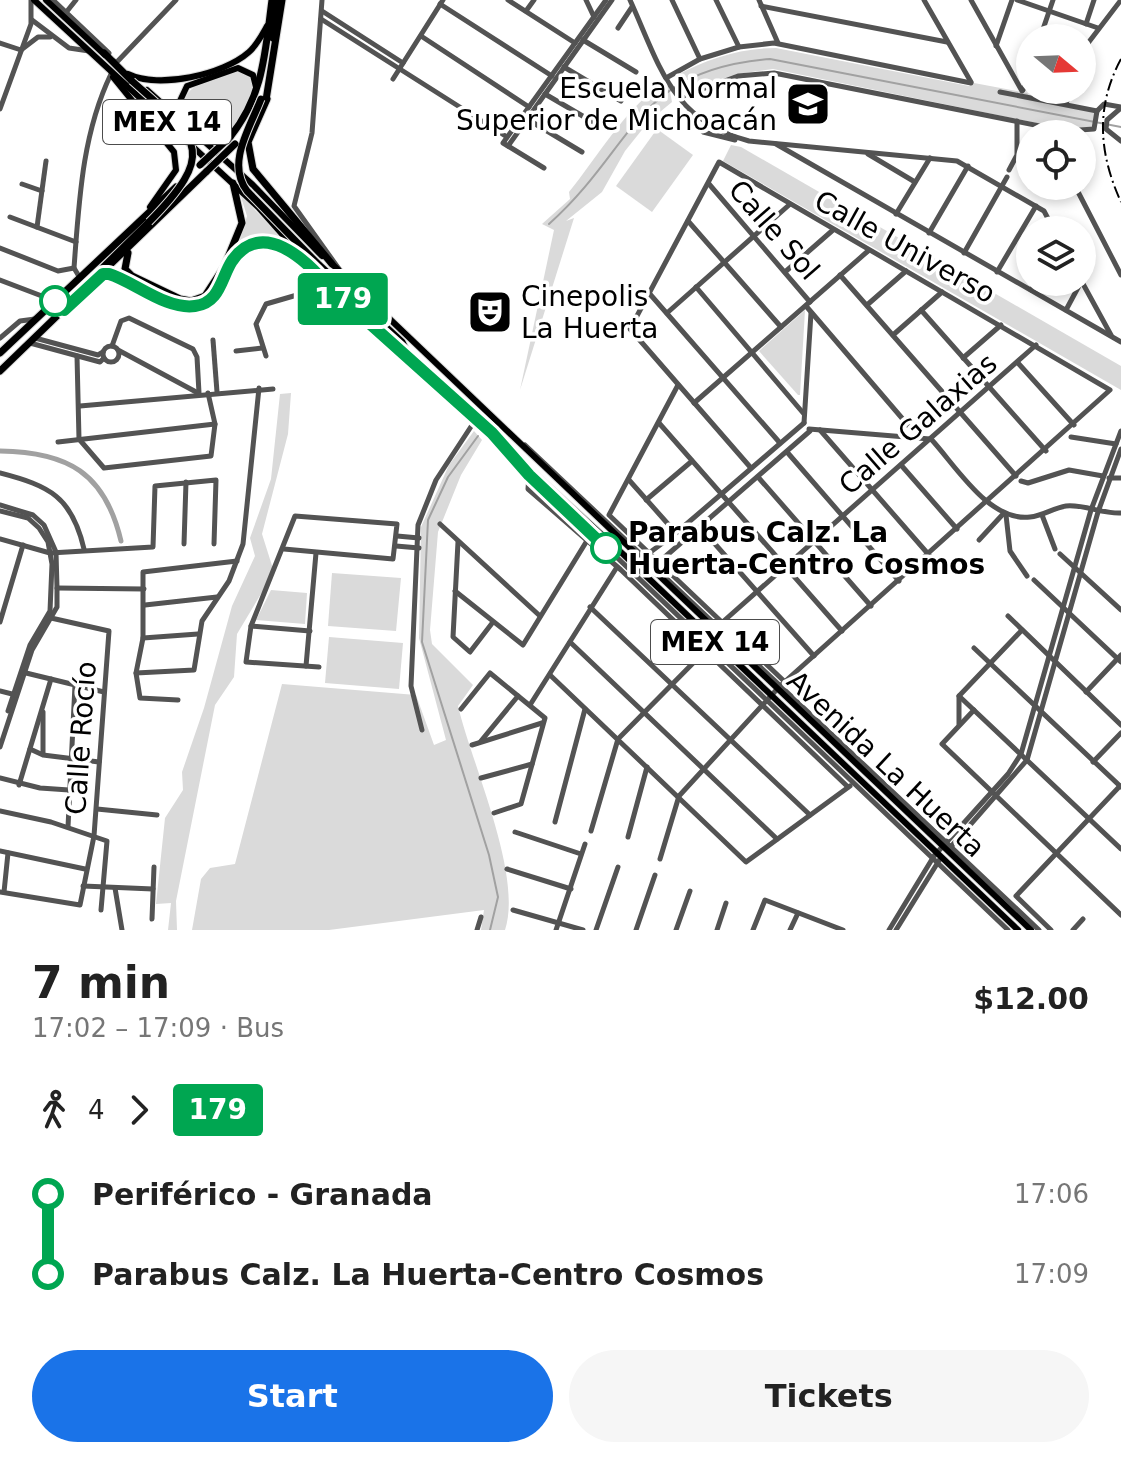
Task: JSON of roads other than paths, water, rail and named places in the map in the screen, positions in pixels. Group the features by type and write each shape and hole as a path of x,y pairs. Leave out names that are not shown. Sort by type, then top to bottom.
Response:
{"highway":[{"path":"277,0 269,22 262,97 239,156 240,180 316,262 402,342 413,364"},
{"path":"277,0 262,97 248,142 253,169 332,264"},
{"path":"65,308 83,284 182,185 190,165 192,147 187,131 104,53"},
{"path":"0,371 129,250 232,140 262,97"},
{"path":"0,353 204,168"},
{"path":"129,250 125,269 132,276 180,299 191,301 205,296 224,267 242,223 233,183"},
{"path":"103,274 124,279 172,303 196,306 211,300 233,259 256,244 284,246 306,260"}],"main road":[{"name":"MEX 14","path":"32,0 233,183 306,260"},
{"path":"46,0 65,14 115,64"},
{"path":"130,78 173,82 238,60 254,47 269,22"},
{"path":"101,62 132,104 169,143 177,161 172,180 146,220"},
{"name":"MEX 14","path":"115,64 196,131 332,264"},
{"path":"196,131 179,103 187,86 238,68 253,75 262,97"},
{"name":"Avenida La Huerta","path":"306,260 328,286 413,364 624,555 638,563 712,644 774,694 942,852 1018,930"},
{"name":"Avenida La Huerta","path":"332,264 517,440 624,555"},
{"name":"Avenida La Huerta","path":"638,563 654,565 718,627 774,694 857,780 1016,913 1031,930"}],"street":[{"path":"0,109 32,20 32,0"},
{"path":"53,0 111,55 115,64 176,0"},
{"path":"65,14 76,0"},
{"path":"322,0 312,133 294,206 341,273"},
{"path":"508,0 636,72"},
{"path":"526,11 534,0"},
{"path":"586,0 594,17"},
{"path":"508,146 606,0"},
{"path":"579,40 612,0"},
{"path":"672,0 700,59"},
{"path":"716,0 739,47"},
{"path":"667,79 700,59 739,47 779,44 971,83 924,0"},
{"path":"971,0 1016,81"},
{"path":"996,46 1014,0 1086,24 1094,0"},
{"path":"1045,24 1053,0"},
{"path":"1096,31 1121,0"},
{"path":"393,79 442,2 552,76"},
{"path":"618,28 631,3"},
{"path":"631,3 667,79 692,122 714,134 749,141 957,161 1036,206 1047,216"},
{"path":"760,3 779,44"},
{"path":"760,3 947,42"},
{"path":"321,10 403,63"},
{"path":"321,19 507,137"},
{"path":"32,20 69,48 89,51"},
{"path":"421,36 529,107"},
{"path":"21,50 38,37 51,37"},
{"path":"0,43 21,50"},
{"path":"544,168 503,143 562,66"},
{"path":"562,66 621,101"},
{"path":"677,96 738,76 774,73 1016,121"},
{"path":"80,278 74,268 84,161 101,94 111,74"},
{"path":"0,81 9,84"},
{"path":"1000,92 1097,114"},
{"path":"543,93 598,125"},
{"path":"1096,126 1097,114 1104,104 1121,108"},
{"path":"1120,143 1106,129 1107,120 1121,108"},
{"path":"525,118 582,152"},
{"path":"772,141 1016,282"},
{"path":"863,152 915,182"},
{"path":"1009,170 1016,157"},
{"path":"896,214 930,158"},
{"path":"37,227 46,161"},
{"name":"Calle Universo","path":"709,184 719,162 868,251 1036,345 1110,392 1074,425"},
{"path":"929,233 968,166"},
{"path":"963,253 1007,177"},
{"path":"22,184 42,191"},
{"path":"709,184 630,329 751,468"},
{"name":"Calle Sol","path":"709,184 785,272 811,313 919,438"},
{"path":"1082,200 1121,275"},
{"path":"667,313 789,205"},
{"path":"997,272 1036,206"},
{"path":"10,217 76,242"},
{"path":"688,221 781,327"},
{"path":"785,272 833,230"},
{"path":"0,248 58,271 74,268"},
{"path":"694,403 868,251"},
{"path":"867,305 906,271"},
{"path":"840,275 1019,478 1028,483 1069,470 1121,478"},
{"path":"0,280 55,301 65,308"},
{"path":"266,356 256,324 266,304 328,286"},
{"path":"696,287 804,414"},
{"path":"893,335 942,292"},
{"path":"649,293 780,443"},
{"path":"1042,296 1121,342"},
{"path":"1066,310 1074,296"},
{"path":"1089,296 1111,336"},
{"path":"921,310 1046,451"},
{"path":"810,431 804,423 804,414 811,313"},
{"path":"32,340 70,351 104,355 114,361 121,321 129,318 193,349 197,357 199,393"},
{"path":"0,338 20,321 36,319"},
{"path":"963,358 1001,325"},
{"path":"213,340 217,392"},
{"name":"Calle Galaxias","path":"718,627 1036,345"},
{"path":"70,351 100,362 115,348"},
{"path":"115,348 199,393"},
{"path":"236,351 262,348"},
{"path":"77,356 79,439 104,468 211,456 215,424 208,393"},
{"path":"660,859 679,796 774,694 957,529 1019,478 1074,425 1018,363"},
{"path":"638,563 609,515 678,385"},
{"path":"136,673 194,670 202,621 238,561 243,544 259,388"},
{"path":"80,406 199,393 273,389"},
{"path":"422,730 411,686 418,525 436,480 476,419"},
{"path":"659,423 842,631"},
{"path":"638,563 804,423"},
{"path":"58,442 215,424"},
{"path":"820,430 929,555"},
{"path":"654,565 810,431 931,439 988,502 1005,514 1022,518 1042,515 1064,506 1121,513"},
{"path":"994,794 1021,754 1056,663 1095,511 1119,446 1121,431"},
{"path":"492,433 616,567 705,652 774,694"},
{"path":"1071,437 1119,446"},
{"path":"517,440 638,563 654,565 718,627 848,787"},
{"path":"787,452 899,581"},
{"path":"646,500 692,461"},
{"path":"901,465 957,529"},
{"path":"0,473 54,492 78,521 84,549"},
{"path":"529,475 528,489 589,538 624,555 530,705"},
{"path":"758,477 871,606"},
{"path":"0,539 53,552 153,547 155,486 216,480 214,544"},
{"path":"629,480 676,533"},
{"path":"184,544 186,482"},
{"path":"0,508 28,518 39,528 53,552 57,607 32,650 0,736"},
{"path":"979,540 1005,514"},
{"path":"1005,514 1010,551 1027,576"},
{"path":"1042,515 1058,551 1121,610"},
{"path":"284,549 394,558 396,523 295,516 251,626 246,662 319,667"},
{"path":"440,524 540,616"},
{"path":"700,527 814,656"},
{"path":"397,536 419,538"},
{"path":"455,591 523,645 589,538"},
{"path":"458,542 453,637 470,652 493,622"},
{"path":"0,622 23,545"},
{"path":"396,546 419,548"},
{"path":"306,666 316,553"},
{"path":"178,700 140,698 136,673 143,638 143,572 238,561"},
{"path":"889,930 942,852 1027,760 1050,658 1079,570"},
{"path":"1034,580 1120,659 1086,692"},
{"path":"55,588 144,589"},
{"path":"23,672 30,645 50,611 55,588"},
{"path":"145,605 218,597"},
{"path":"590,607 810,816"},
{"path":"1008,616 1121,725"},
{"name":"Calle Rocío","path":"2,892 80,905 94,836 109,631 51,618"},
{"path":"251,626 310,631"},
{"path":"959,726 959,696 1022,630"},
{"path":"143,638 198,634"},
{"path":"570,642 777,839"},
{"path":"591,831 618,739 712,644"},
{"path":"974,648 1120,787 1016,896 1051,930"},
{"path":"23,672 104,692"},
{"path":"461,709 490,673 545,718 521,804 494,813"},
{"path":"550,675 746,862 857,780"},
{"path":"19,785 51,679"},
{"path":"68,827 75,685"},
{"path":"0,691 15,695"},
{"path":"0,747 15,695"},
{"path":"480,742 518,696"},
{"path":"959,696 1121,849"},
{"path":"43,755 44,703"},
{"path":"555,822 585,709"},
{"path":"974,710 942,744 1121,915"},
{"path":"472,745 543,723"},
{"path":"1093,762 1121,733"},
{"path":"30,749 43,755 100,762"},
{"path":"481,778 532,764"},
{"path":"628,837 647,767"},
{"path":"0,778 19,785 69,790"},
{"path":"97,809 157,815"},
{"path":"0,811 68,827 108,844 101,910"},
{"path":"515,832 581,854"},
{"path":"558,927 585,844"},
{"path":"0,851 85,869"},
{"path":"896,930 942,852"},
{"path":"942,852 1008,930"},
{"path":"2,892 8,853"},
{"path":"152,919 154,867"},
{"path":"596,930 618,867"},
{"path":"507,869 571,889"},
{"path":"636,930 655,875"},
{"path":"83,886 153,889"},
{"path":"115,888 122,930"},
{"path":"676,930 690,891"},
{"path":"753,930 765,900 828,927 843,930"},
{"path":"717,930 726,903"},
{"path":"513,910 558,927 583,930"},
{"path":"790,930 801,913"},
{"path":"1016,913 1039,930"},
{"path":"477,930 481,917"},
{"path":"1073,930 1083,919"}],"waterway":[{"path":"549,224 578,195 641,116 663,95 690,78 725,66 770,59 1121,127"},
{"path":"478,436 448,477 428,520 422,642 489,855 498,897 490,930"},
{"path":"0,451 45,456 80,471 105,498 121,541"}],"railway":[{"path":"1121,59 1107,95 1103,130 1108,166 1121,202"}],"place":[{"name":"Escuela Normal Superior de Michoacán","path":"808,104"},
{"name":"Cinepolis La Huerta","path":"490,312"},
{"name":"Parabus Calz. La Huerta-Centro Cosmos","path":"606,548"}]}
